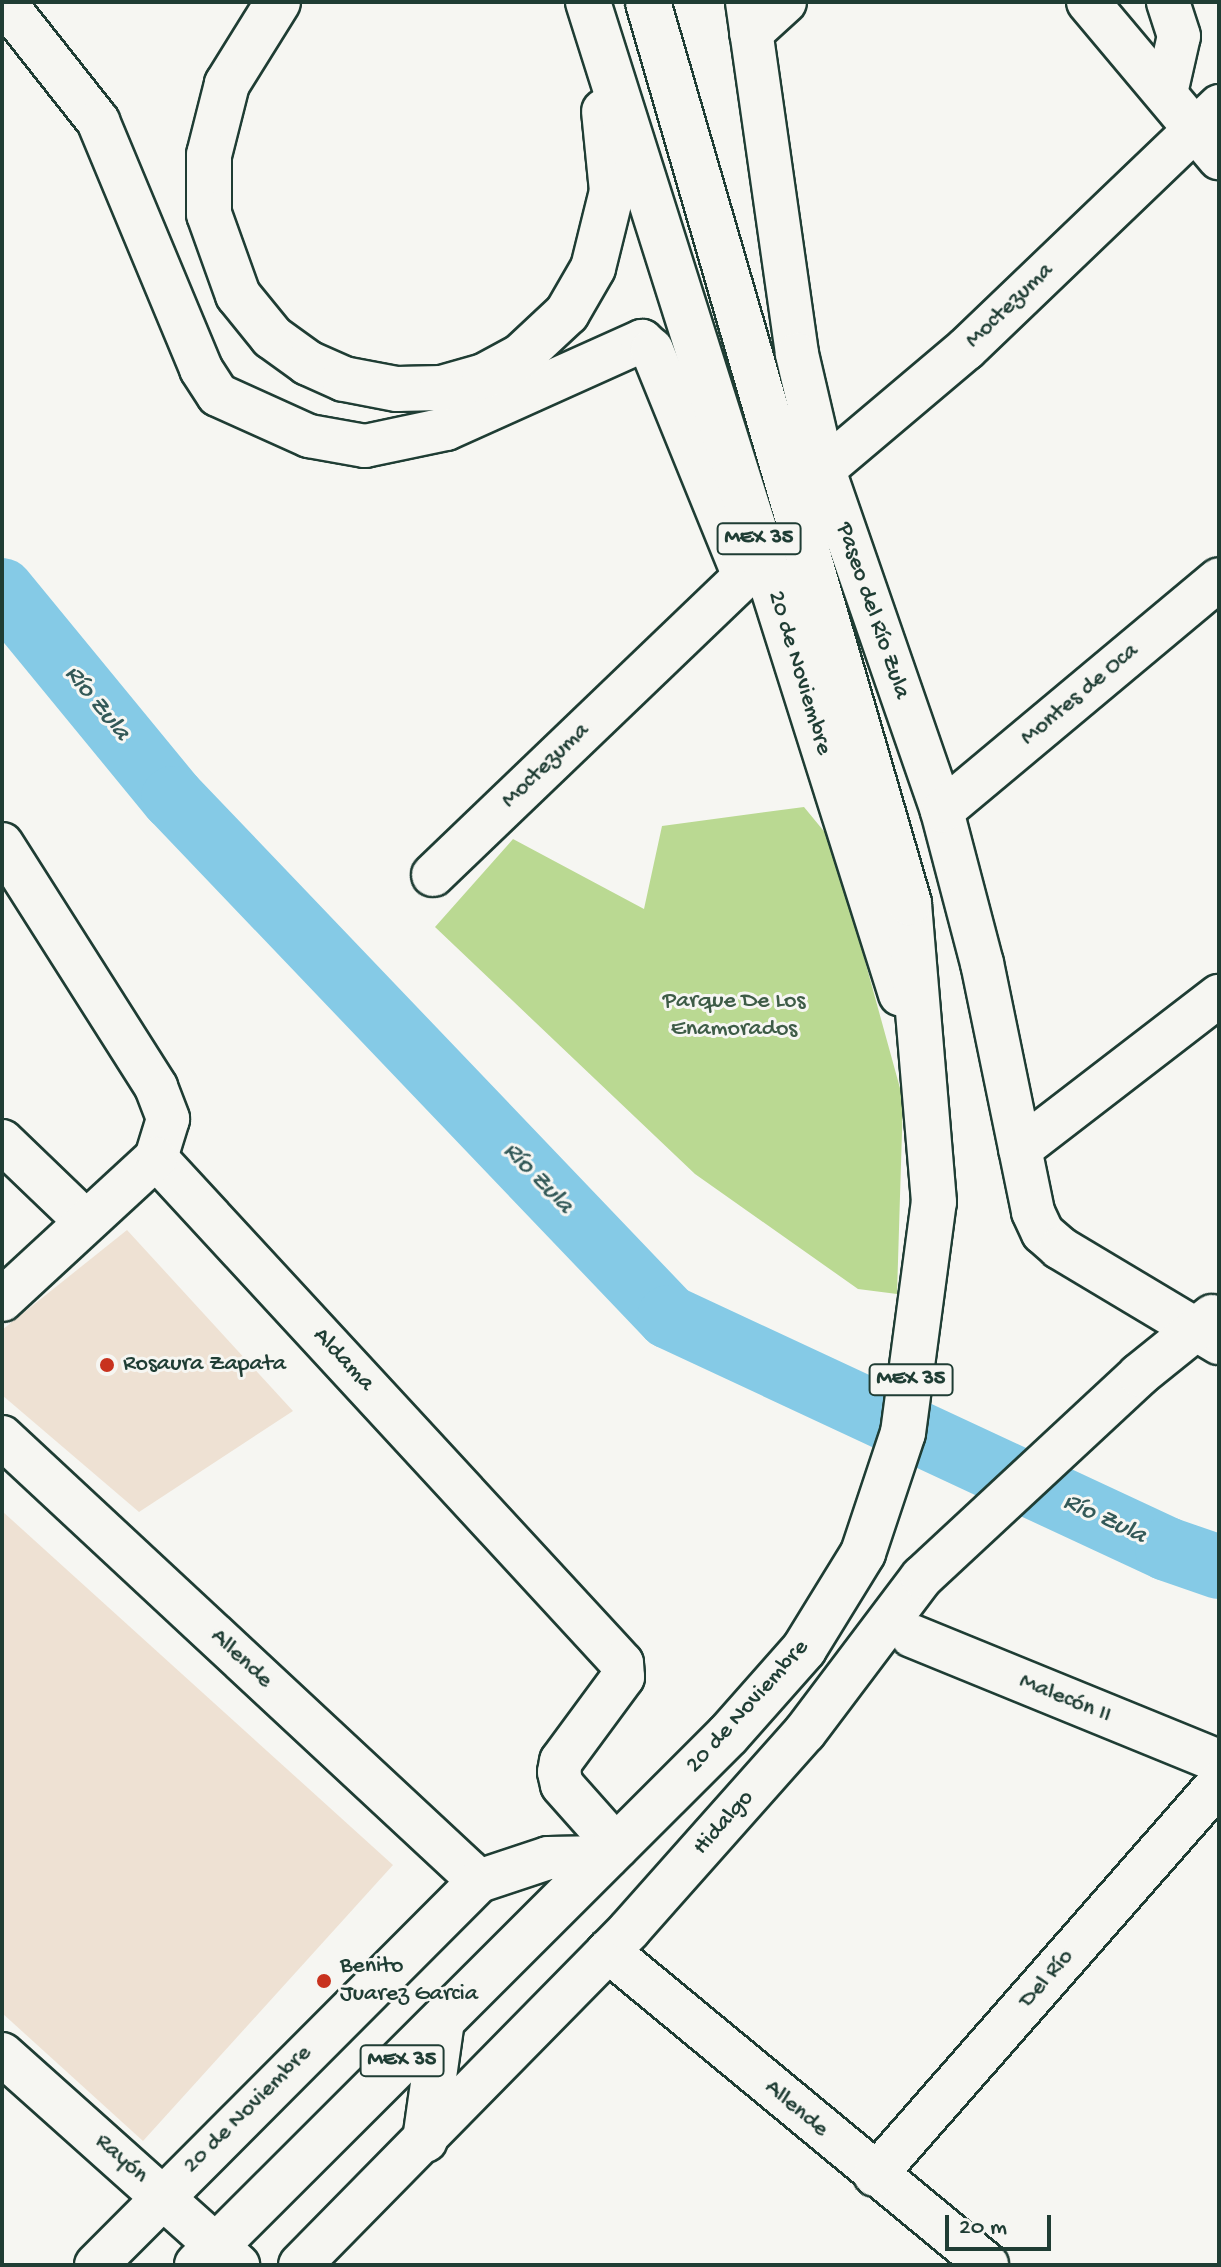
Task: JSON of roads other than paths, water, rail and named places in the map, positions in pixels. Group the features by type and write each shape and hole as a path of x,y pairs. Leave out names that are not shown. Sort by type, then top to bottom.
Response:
{"main road":[{"path":"278,2 227,84 209,155 209,214 223,262 238,295 272,337 308,363 344,379 397,389 442,388 484,376 521,356 567,313 593,268 612,191 589,6"},
{"name":"20 de Noviembre","path":"589,6 754,568 925,1069"},
{"name":"20 de Noviembre","path":"217,2258 442,2021 612,1852 804,1649 863,1553 903,1433 934,1202 909,903 807,483 654,14"},
{"path":"425,2140 442,2021"}],"street":[{"path":"4,2 98,121 201,369 218,395 309,436 365,446 446,429 642,341 652,350 754,568"},
{"path":"749,17 785,2"},
{"path":"1088,2 1166,93 1211,131"},
{"path":"1166,93 1179,36 1168,2"},
{"name":"Paseo del Río Zula","path":"749,17 797,354 807,483 942,811 982,963 1033,1212 1060,1248 1210,1328"},
{"name":"Moctezuma","path":"807,483 966,349 1211,131"},
{"name":"Moctezuma","path":"433,875 754,568"},
{"name":"Montes de Oca","path":"942,811 1219,579"},
{"path":"2,844 156,1087 168,1119 156,1158 2,1300"},
{"path":"1020,1149 1219,996"},
{"path":"2,1141 85,1221"},
{"name":"Aldama","path":"156,1158 622,1663 623,1677 561,1761 559,1772 562,1785 612,1852"},
{"name":"Hidalgo","path":"300,2265 608,1951 805,1732 922,1577 1139,1375 1210,1328"},
{"name":"Allende","path":"2,1437 479,1881"},
{"name":"Malecón II","path":"912,1636 1219,1761"},
{"name":"Del Río","path":"875,2175 1219,1783"},
{"name":"20 de Noviembre","path":"96,2265 479,1881 548,1858 612,1852"},
{"name":"Allende","path":"608,1951 987,2265"},
{"name":"Rayón","path":"2,2054 163,2196 217,2258"}],"waterway":[{"name":"Río Zula","path":"2,590 173,798 669,1317 1167,1549 1219,1567"}],"place":[{"name":"Rosaura Zapata","path":"107,1365"},
{"name":"Benito Juarez Garcia","path":"324,1981"}],"park label":[{"name":"Parque De Los Enamorados","path":"734,1016"}]}
